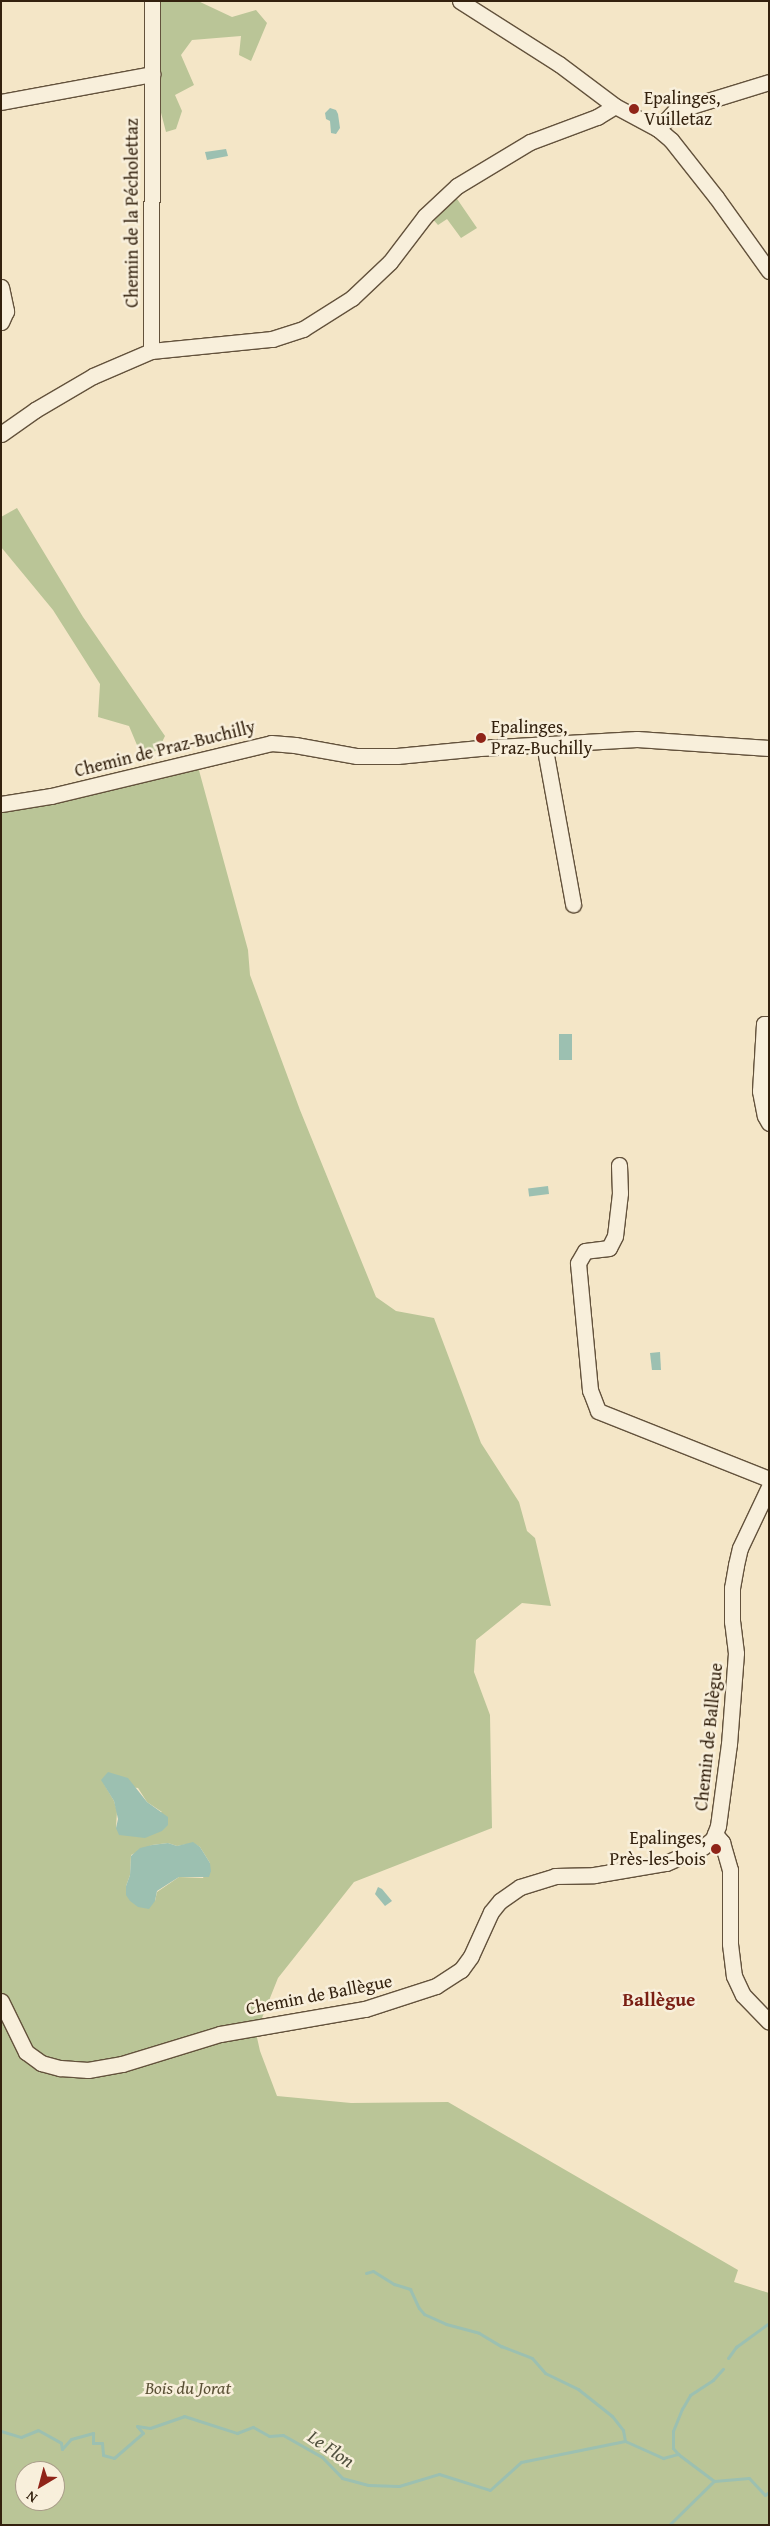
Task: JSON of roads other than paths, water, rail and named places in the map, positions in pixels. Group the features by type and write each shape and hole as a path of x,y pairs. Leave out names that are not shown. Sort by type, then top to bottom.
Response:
{"street":[{"name":"Chemin de la Pécholettaz","path":"151,351 152,1"},
{"path":"460,1 559,64 615,106 658,129 679,148 769,271"},
{"path":"1,102 152,74"},
{"path":"658,129 675,111 769,82"},
{"path":"1,434 35,410 92,376 151,351 272,339 303,329 352,298 390,262 425,216 457,186 530,142 597,117 615,106"},
{"path":"1,287 6,311 1,322"},
{"name":"Chemin de Praz-Buchilly","path":"1,804 51,796 255,745 271,743 295,744 357,756 397,756 544,744 637,739 769,748"},
{"path":"544,744 573,904"},
{"path":"769,1024 764,1024 760,1091 765,1116 769,1123"},
{"path":"619,1166 620,1193 615,1236 609,1248 585,1251 578,1263 590,1390 598,1411 769,1479"},
{"name":"Chemin de Ballègue","path":"1,2001 21,2044 31,2057 50,2067 88,2070 134,2062 220,2034 365,2008 436,1986 454,1976 467,1963 492,1912 500,1901 520,1887 556,1876 594,1875 666,1863 703,1848 715,1834 720,1819 729,1744 736,1653 732,1622 733,1580 740,1548 769,1487"},
{"path":"715,1834 722,1842 730,1870 730,1944 734,1976 744,1995 769,2022"}],"waterway":[{"path":"366,2273 373,2271 394,2284 410,2289 424,2314 446,2324 479,2333 501,2346 532,2358 545,2373 578,2389 612,2416 623,2430 625,2441"},
{"path":"728,2358 736,2347 769,2323"},
{"path":"678,2454 673,2448 673,2431 682,2409 690,2395 713,2380 723,2369"},
{"name":"Le Flon","path":"1,2431 21,2437 38,2430 61,2443 62,2449 71,2439 93,2433 93,2443 102,2443 103,2455 114,2458 143,2433 137,2426 150,2428 184,2416 237,2433 253,2427 269,2436 283,2435 322,2457 342,2478 368,2485 399,2486 439,2474 490,2490 521,2462 625,2441 663,2458 678,2454 714,2481 749,2478 765,2495 769,2492"},
{"path":"669,2525 714,2481"}],"place":[{"name":"Epalinges, Vuilletaz","path":"634,109"},
{"name":"Epalinges, Praz-Buchilly","path":"481,738"},
{"name":"Epalinges, Près-les-bois","path":"716,1849"}],"district":[{"name":"Ballègue","path":"659,2000"}],"park label":[{"name":"Bois du Jorat","path":"188,2388"}]}
